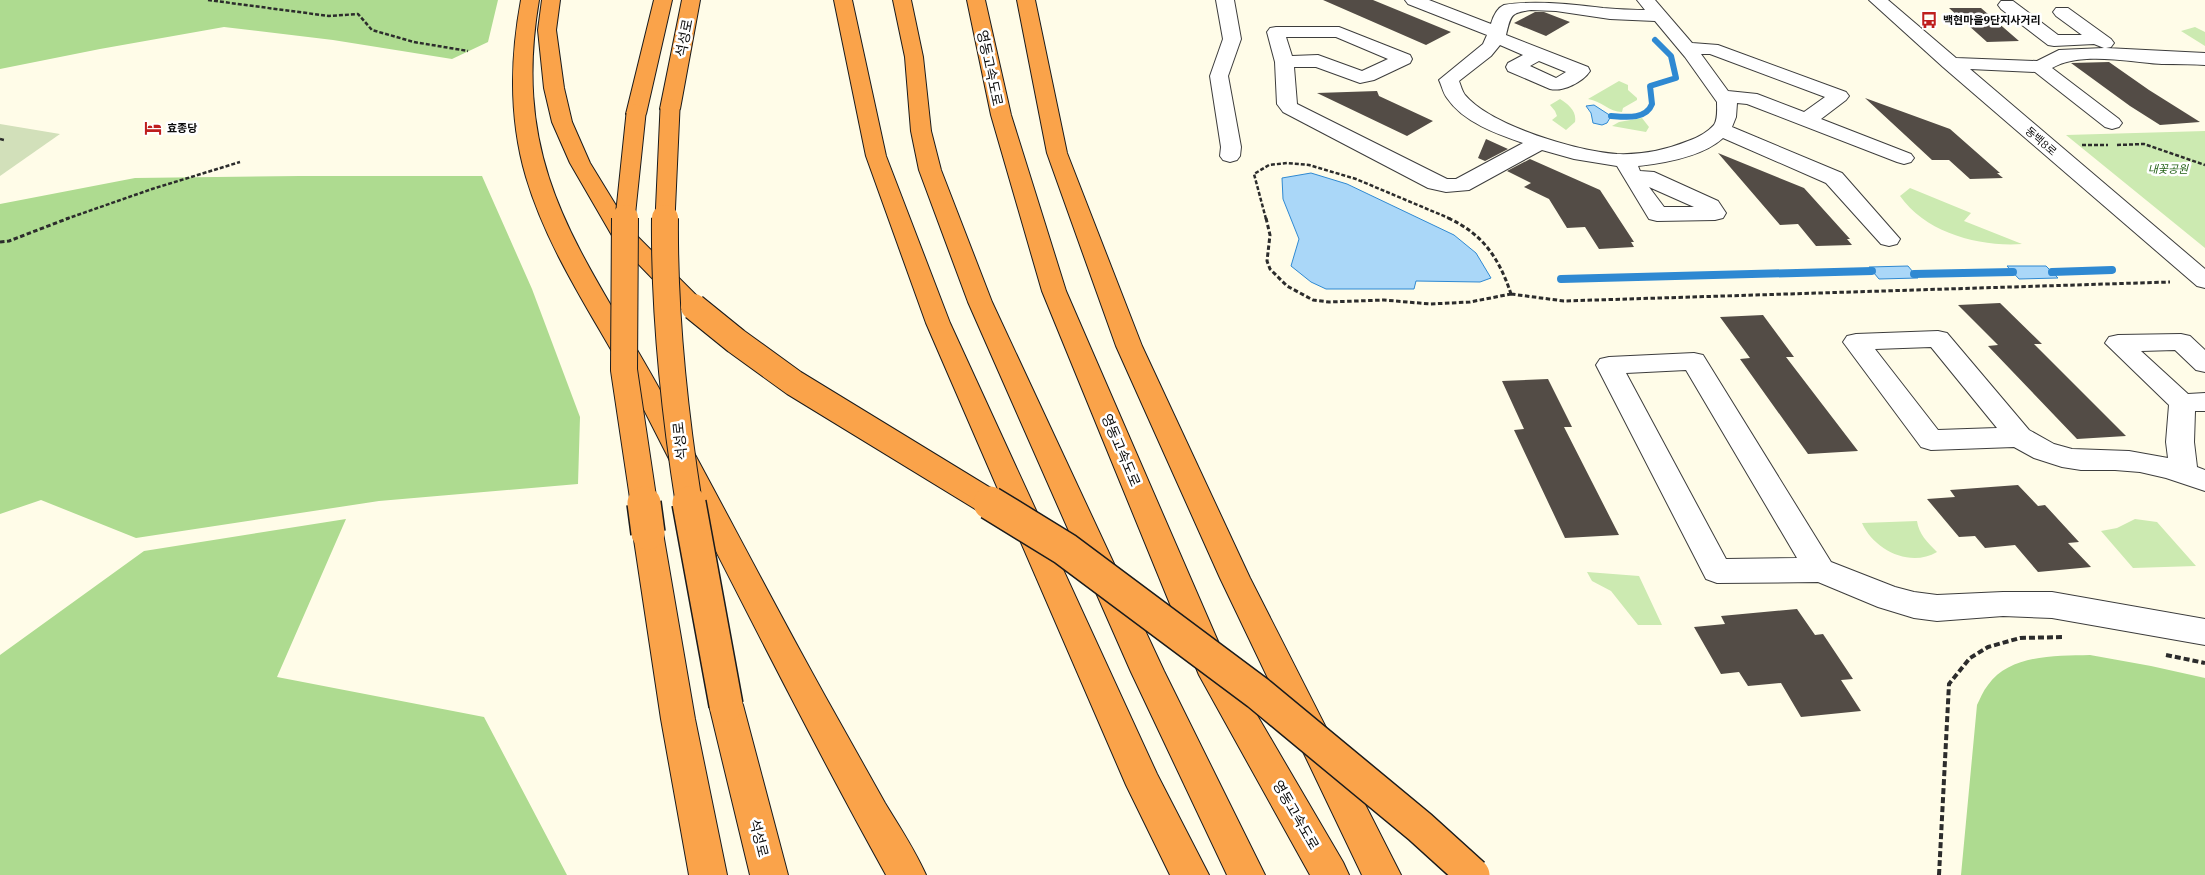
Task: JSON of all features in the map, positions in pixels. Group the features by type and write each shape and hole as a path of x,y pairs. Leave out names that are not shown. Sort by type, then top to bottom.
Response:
{"highway":[{"path":"530,0 523,35 523,102 526,136 537,179 560,235 646,388 784,653 866,805 907,875"},
{"path":"551,0 547,30 554,88 562,122 580,163 622,234 694,307 736,341 794,383 1065,549 1165,622 1258,694 1404,814 1473,875"},
{"path":"663,0 636,114 626,212 623,296 624,370 678,719 708,875"},
{"name":"석성로","path":"691,0 670,109 666,210 667,324 682,466 726,705 769,875"},
{"path":"843,0 876,156 938,323 1144,785 1190,875"},
{"path":"902,0 914,57 922,131 930,170 980,302 1148,672 1246,875"},
{"name":"영동고속도로","path":"976,0 1001,116 1054,291 1216,675 1330,875"},
{"path":"1026,0 1057,153 1129,346 1235,578 1382,875"}],"street":[{"path":"1226,0 1232,39 1219,76 1231,147 1230,156"},
{"path":"1414,0 1538,54"},
{"path":"1646,0 1727,102 1726,122 1711,138 1686,149 1652,157 1629,168 1539,143 1502,129 1489,122 1455,97 1449,89 1449,80 1489,48 1503,15 1509,9 1529,2 1554,3 1614,14 1658,16"},
{"name":"동백8로","path":"1878,0 2205,281"},
{"path":"2007,6 2054,41 2100,39"},
{"path":"2062,12 2118,53"},
{"path":"1284,62 1318,61 1360,77 1367,76 1403,59 1339,32 1276,32 1284,62 1287,104 1290,108 1436,183 1446,186 1461,185 1539,143"},
{"path":"1686,48 1712,49 1839,96 1806,120"},
{"path":"1950,63 2040,67 2054,58 2064,55 2118,53 2162,58 2205,59"},
{"path":"2040,67 2112,123"},
{"path":"1724,96 1750,98 1904,158"},
{"path":"1720,130 1834,178 1889,238"},
{"path":"2019,436 1931,440 1856,342 1938,339 2019,436 2047,453 2080,461 2117,459 2132,461 2194,477"},
{"path":"2194,477 2180,433 2193,403 2118,343 2181,342 2205,364"},
{"path":"1820,570 1694,361 1609,365 1717,571 1820,570 1890,598 1914,605 1937,608 2002,604 2052,605 2205,632"}],"path":[{"path":"208,0 329,16 358,14 372,30 414,42 468,51"},
{"path":"0,139 4,140"},
{"path":"2081,145 2144,144 2205,165"},
{"path":"0,242 9,241 105,204 186,177 240,162"},
{"path":"1511,294 1497,261 1475,234 1422,207 1335,170 1316,166 1278,164 1266,166 1254,174 1270,235 1267,261 1270,269 1287,286 1300,294 1313,300 1329,302 1384,300 1430,304 1470,302 1511,294 1564,301 2173,282"},
{"path":"1939,875 1950,684 1963,666 1977,653 2003,641 2038,636 2073,637"},
{"path":"2158,654 2205,663"}],"green space":[{"path":"0,0 498,0 488,42 452,59 333,40 224,27 0,69"},
{"path":"2195,27 2205,32 2205,46 2181,31"},
{"path":"1619,81 1628,85 1628,90 1637,98 1637,100 1623,108 1622,112 1617,112 1588,99"},
{"path":"1560,99 1575,114 1575,122 1566,130 1552,120 1557,116 1550,105"},
{"path":"1642,118 1649,127 1646,132 1612,126 1619,122"},
{"path":"0,124 60,134 0,176"},
{"name":"내꽃공원","path":"2205,131 2205,248 2066,135"},
{"path":"482,176 532,289 580,417 578,484 379,501 136,538 41,500 0,514 0,204 135,178"},
{"path":"1910,188 1971,213 1964,221 2022,244 1988,243 1971,240 1939,228 1924,220 1900,196"},
{"path":"346,519 277,677 484,717 567,875 0,875 0,655 144,551"},
{"path":"2135,519 2157,522 2196,566 2133,568 2101,531 2117,528"},
{"path":"1917,521 1922,534 1937,552 1916,558 1894,554 1884,548 1875,541 1862,523"},
{"path":"1587,572 1639,576 1662,625 1638,625 1611,591 1592,581"},
{"path":"2090,655 2205,678 2205,875 1961,875 1977,705 1985,690 1997,675 2008,667 2021,662 2048,657"}],"water":[{"path":"1594,105 1611,116 1607,123 1602,125 1593,123 1591,113 1586,106"},
{"path":"1311,173 1347,184 1454,235 1476,253 1491,278 1480,282 1416,281 1414,289 1326,289 1311,282 1291,266 1299,239 1283,199 1282,178"},
{"path":"1908,266 1918,278 1879,279 1869,267"},
{"path":"2007,266 2046,266 2058,278 2019,279"}],"building":[{"path":"1323,0 1373,0 1451,32 1426,45"},
{"path":"1949,8 1981,8 2019,41 1987,42"},
{"path":"1535,12 1544,12 1570,22 1546,36 1514,23"},
{"path":"2109,62 2200,122 2160,125 2130,106 2071,63"},
{"path":"1377,91 1379,96 1433,121 1407,136 1317,93"},
{"path":"1865,98 1950,129 2000,173 1997,173 2003,178 1970,179 1949,160 1932,160"},
{"path":"1486,139 1508,149 1485,161 1478,158"},
{"path":"1718,153 1804,188 1850,239 1847,239 1852,245 1816,246 1798,224 1780,225"},
{"path":"1530,159 1600,190 1634,242 1631,242 1634,247 1599,249 1585,227 1567,228 1549,199 1524,187 1531,183 1507,171"},
{"path":"2000,303 2042,344 2034,344 2126,436 2077,439 1988,346 1998,345 1958,305"},
{"path":"1763,315 1794,357 1786,357 1858,451 1808,454 1740,359 1750,358 1720,317"},
{"path":"1548,379 1572,427 1564,427 1619,535 1565,538 1514,430 1524,429 1502,381"},
{"path":"2018,485 2038,506 2045,505 2079,542 2068,543 2091,567 2038,572 2015,545 1985,548 1975,536 1959,537 1927,499 1955,497 1950,490"},
{"path":"1797,609 1815,635 1823,634 1853,679 1841,680 1861,711 1801,717 1781,683 1748,686 1739,672 1721,674 1694,627 1725,624 1721,616"}],"waterway":[{"path":"1611,116 1635,116 1645,113 1652,104 1650,86 1676,78 1671,56 1655,40"},
{"path":"2052,272 2112,270"},
{"path":"1561,279 1872,271"},
{"path":"1914,274 2013,272"}],"place":[{"name":"백현마을9단지사거리","path":"1929,20"},
{"name":"효종당","path":"153,128"}]}
